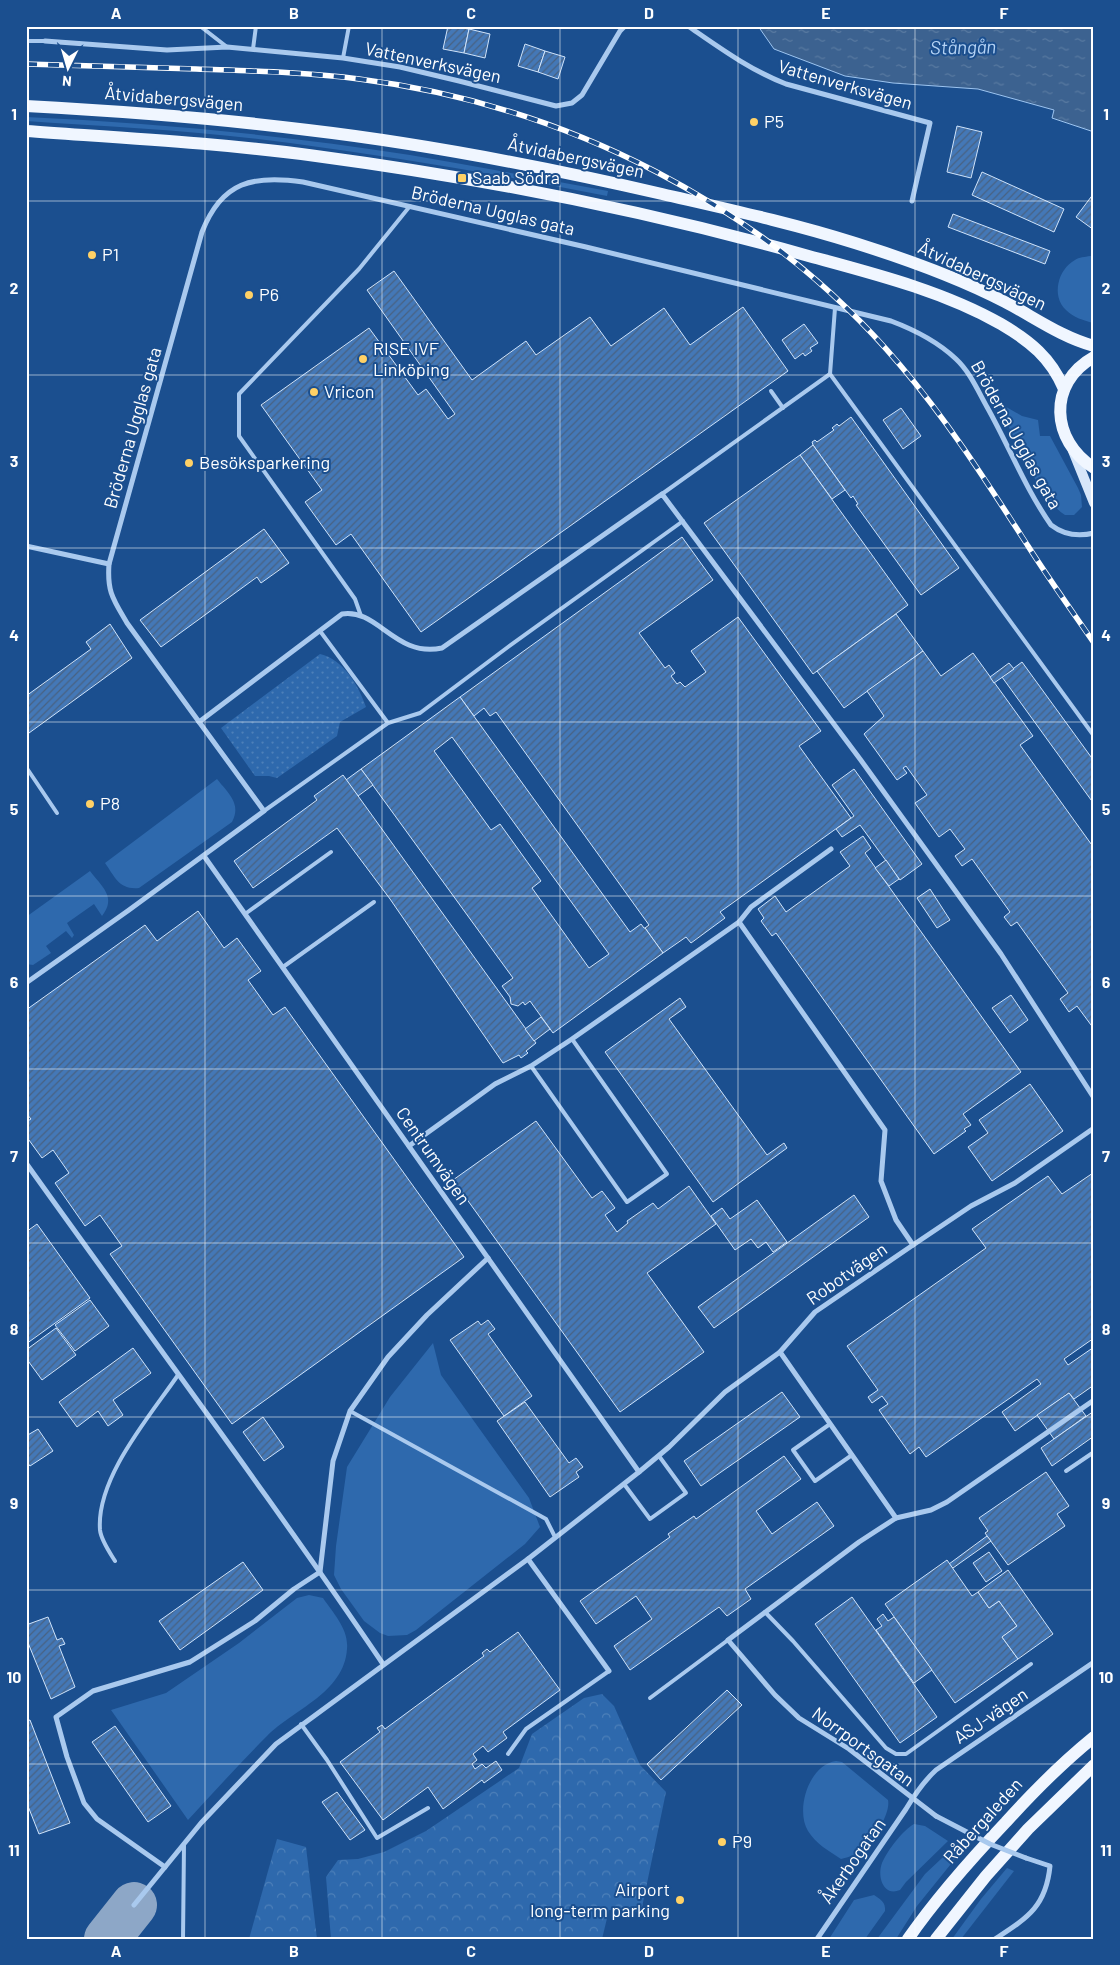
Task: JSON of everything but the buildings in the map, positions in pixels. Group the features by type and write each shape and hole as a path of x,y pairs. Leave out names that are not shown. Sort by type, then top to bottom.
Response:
{"main road":[{"name":"Åtvidabergsvägen","path":"26,106 155,114 310,130 466,154 601,180 796,226 854,242 911,261 972,286 1061,333 1094,346"},
{"name":"Åtvidabergsvägen","path":"26,131 233,146 314,156 522,189 687,224 864,271 946,299 1001,324 1022,338 1051,364 1064,390"},
{"path":"1094,357 1078,369 1064,390 1060,405 1060,421 1065,437 1073,450 1094,503"},
{"path":"1073,450 1083,461 1094,468"},
{"name":"Råbergaleden","path":"908,1939 926,1912 964,1866 1046,1778 1094,1737"},
{"path":"936,1939 986,1876 1022,1835 1094,1765"}],"street":[{"name":"Vattenverksvägen","path":"44,41 167,50 227,47 343,58 400,67 459,80 547,104 564,105 572,103 582,95 620,31 625,26"},
{"name":"Vattenverksvägen","path":"688,26 743,64 768,78 930,123 912,201"},
{"name":"Bröderna Ugglas gata","path":"264,811 127,623 110,594 108,579 109,564 155,405 195,254 208,215 218,202 241,183 267,179 303,182 710,276 835,308 891,320 914,329 937,343 957,360 973,380 1020,472 1051,525 1058,531 1074,535 1094,533"},
{"path":"199,722 342,614 350,613 361,616 402,643 415,648 429,650 442,648 662,494 854,751 995,946 1094,1098"},
{"path":"26,546 109,564"},
{"path":"26,983 264,811"},
{"path":"409,1146 496,1084 531,1066 572,1039 739,922 751,907 831,848"},
{"name":"Centrumvägen","path":"204,856 640,1472"},
{"path":"739,922 885,1130 881,1181 896,1220 912,1245"},
{"name":"Robotvägen","path":"134,1905 200,1823 276,1744 555,1538 640,1472 659,1456 724,1392 780,1352 815,1312 912,1245 972,1206 1015,1183 1094,1128"},
{"path":"26,1163 320,1572 383,1664"},
{"path":"320,1572 333,1461 350,1411 388,1358 427,1315 488,1258"},
{"path":"780,1352 896,1518"},
{"path":"728,1640 859,1542 896,1518 931,1510 947,1502 1094,1400"},
{"path":"528,1558 609,1671"},
{"path":"165,1867 97,1819 84,1803 67,1757 56,1717 94,1691 190,1662 254,1621 294,1589 320,1572"},
{"name":"Norrportsgatan","path":"728,1640 775,1695 799,1718 849,1749 936,1816 990,1844 1050,1866 1046,1890 1040,1903 995,1939"},
{"name":"ASJ-vägen","path":"912,1799 918,1789 936,1770 1094,1662"},
{"name":"Åkerbogatan","path":"817,1939 912,1799"}],"lane":[{"path":"200,26 227,47"},
{"path":"253,49 256,26"},
{"name":"Vattenverksvägen","path":"343,58 349,26"},
{"name":"Vattenverksvägen","path":"26,41 44,41"},
{"path":"361,616 355,599 239,436 239,394 360,269 410,206"},
{"path":"835,308 830,374 1094,736"},
{"path":"662,494 830,374"},
{"path":"771,391 783,408"},
{"path":"264,811 388,723 420,713 683,521"},
{"path":"320,631 388,723"},
{"path":"26,767 57,813"},
{"path":"246,914 331,852"},
{"path":"283,967 374,902"},
{"path":"531,1066 627,1202 667,1174 572,1039"},
{"path":"115,1561 100,1531 103,1503 115,1468 178,1375"},
{"path":"350,1411 546,1519 555,1538"},
{"path":"830,1424 793,1450 815,1481 852,1455"},
{"path":"1066,1471 1094,1452"},
{"path":"624,1484 650,1519 686,1492 659,1456"},
{"path":"765,1611 886,1748 896,1754 906,1754 1031,1664"},
{"path":"650,1698 728,1640"},
{"path":"508,1754 526,1729 609,1671"},
{"path":"302,1724 377,1838 428,1808"},
{"path":"183,1939 184,1843"}],"green space":[{"path":"26,117 170,126 314,141 410,155 608,191 607,196 449,167 290,143 191,132 26,121"},
{"path":"1094,256 1094,323 1072,315 1066,310 1061,304 1058,290 1058,283 1069,264 1078,258"},
{"path":"1001,404 1022,416 1038,420 1040,436 1050,436 1081,495 1082,507 1074,515 1065,515 1055,507 1036,481 1011,432 999,405"},
{"path":"320,654 336,661 343,667 354,682 366,707 340,722 337,736 277,778 255,776 221,728"},
{"path":"217,779 235,804 235,816 232,822 139,888 127,887 118,882 105,863"},
{"path":"90,871 103,887 108,898 106,909 102,916 94,904 67,923 74,935 72,938 66,931 46,946 51,953 33,965 26,964 26,917"},
{"path":"433,1343 441,1375 529,1498 540,1527 525,1544 416,1630 407,1635 388,1636 380,1633 364,1621 341,1589 334,1575 347,1467 390,1397"},
{"path":"309,1595 323,1598 343,1628 347,1642 344,1664 337,1677 327,1689 267,1736 188,1820 111,1710 166,1693 239,1643 297,1598"},
{"path":"602,1694 614,1706 640,1765 666,1792 641,1912 609,1910 602,1939 331,1939 326,1877 338,1860 358,1859 384,1852 426,1831 519,1768 532,1734 584,1698"},
{"path":"836,1761 842,1762 888,1800 884,1819 868,1846 853,1856 841,1859 811,1836 804,1822 803,1811 807,1789 812,1779 827,1764"},
{"path":"914,1824 925,1826 948,1841 900,1890 889,1891 881,1879 882,1863 896,1841"},
{"path":"277,1839 306,1847 317,1939 249,1939"},
{"path":"956,1845 963,1849 917,1906 896,1939 877,1939 925,1874"},
{"path":"1007,1868 1014,1871 961,1939 952,1939 981,1899"},
{"path":"874,1895 884,1903 885,1911 865,1939 829,1939 854,1900"}],"water":[{"name":"Stångån","path":"758,26 1094,26 1094,132 1052,118 1054,110 978,89 893,83 845,76 774,49"}],"taxiway":[{"path":"107,1939 134,1905"}],"railway":[{"path":"26,64 257,71 318,75 359,79 436,92 511,112 585,139 656,172 724,211 787,256 846,308 900,365 935,408 967,453 1044,571 1094,643"}],"place":[{"name":"P5","path":"754,122"},
{"name":"Saab Södra","path":"462,178"},
{"name":"P1","path":"92,255"},
{"name":"P6","path":"249,295"},
{"name":"RISE IVF Linköping","path":"363,359"},
{"name":"Vricon","path":"314,392"},
{"name":"Besöksparkering","path":"189,463"},
{"name":"P8","path":"90,804"},
{"name":"P9","path":"722,1842"},
{"name":"Airport long-term parking","path":"680,1900"}]}
